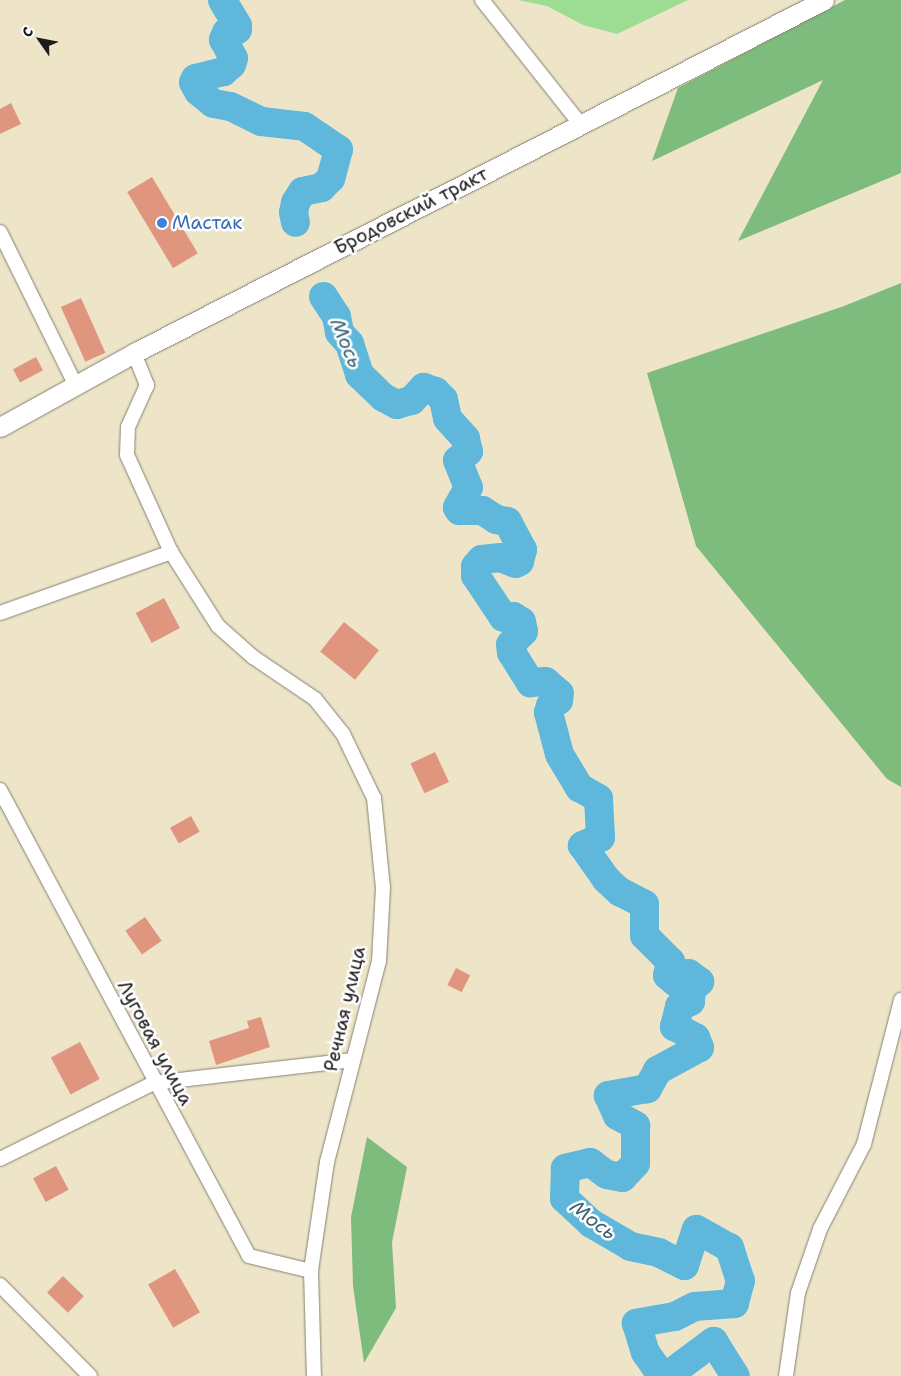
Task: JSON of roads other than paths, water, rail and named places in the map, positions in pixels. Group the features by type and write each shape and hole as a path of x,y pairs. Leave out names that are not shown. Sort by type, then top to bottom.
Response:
{"main road":[{"name":"Бродовский тракт","path":"0,427 134,353 824,0"}],"street":[{"path":"482,0 581,125"},
{"path":"0,232 75,384"},
{"name":"Речная улица","path":"134,353 147,385 128,427 127,455 170,552 218,626 253,657 315,699 343,734 374,798 383,888 380,961 327,1162 311,1271 314,1376"},
{"path":"0,613 170,552"},
{"name":"Луговая улица","path":"0,790 154,1083 250,1256 311,1271"},
{"path":"786,1376 798,1292 820,1229 864,1144 901,1000"},
{"path":"0,1159 154,1083 353,1060"},
{"path":"0,1285 90,1376"}],"waterway":[{"name":"Мось","path":"222,0 237,25 237,29 226,32 223,39 233,58 231,64 223,71 195,78 193,82 198,91 213,103 230,106 261,121 304,126 338,149 330,178 321,187 302,191 295,202 293,212 295,222"},
{"name":"Мось","path":"323,296 336,316 339,332 349,343 359,374 383,397 396,404 411,400 423,387 435,391 443,399 447,418 465,438 468,451 457,460 468,487 457,507 459,510 482,510 496,519 507,521 522,549 519,561 515,563 500,557 481,559 475,566 475,575 503,617 513,616 521,621 523,631 510,644 511,652 530,682 545,681 559,693 558,700 550,705 548,712 559,754 579,787 598,798 600,837 582,845 606,879 619,891 644,904 644,935 670,961 667,975 677,983 688,973 699,981 691,989 690,1001 679,1006 674,1026 695,1037 699,1047 657,1070 647,1088 608,1095 617,1115 635,1125 635,1163 622,1177 606,1174 590,1162 565,1168 564,1198 591,1223 630,1246 658,1252 684,1265 696,1229 729,1247 740,1280 734,1303 694,1306 674,1316 636,1323 645,1352 662,1376"},
{"name":"Мось","path":"666,1376 713,1341 735,1376"}],"place":[{"name":"Мастак","path":"162,223"}]}
